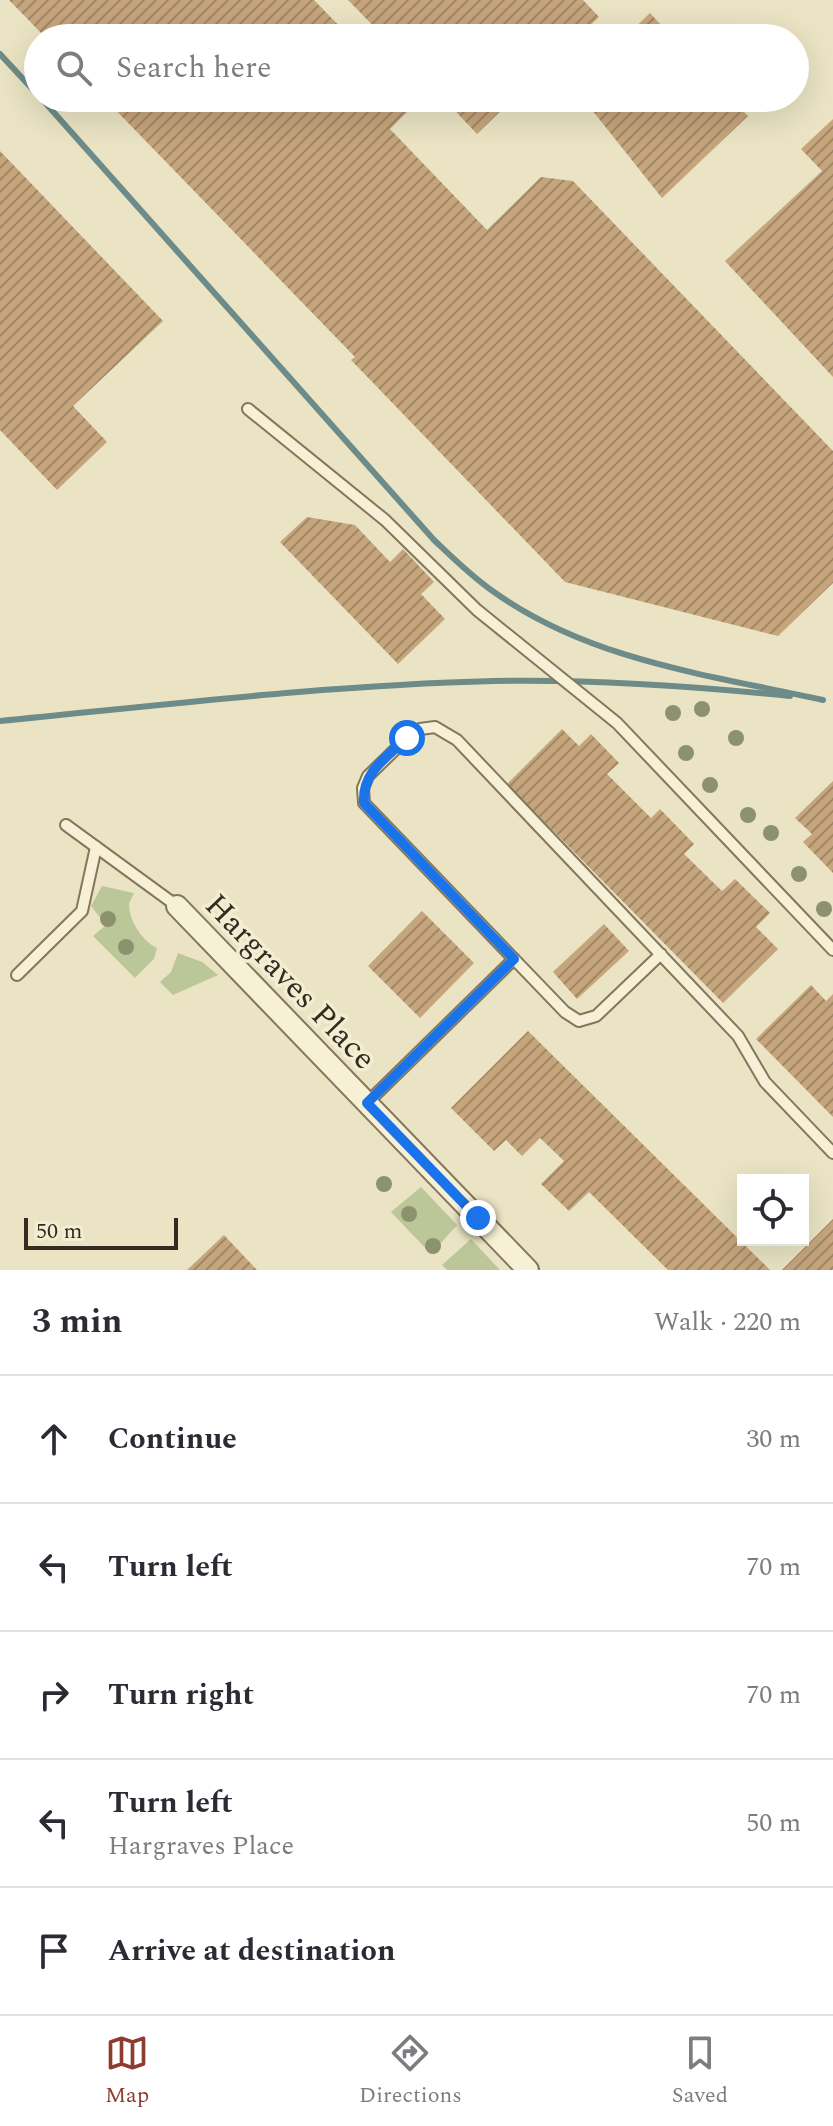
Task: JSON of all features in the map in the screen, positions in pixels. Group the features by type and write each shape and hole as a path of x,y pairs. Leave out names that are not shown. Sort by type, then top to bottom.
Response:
{"street":[{"name":"Hargraves Place","path":"177,906 528,1270"}],"lane":[{"path":"248,409 385,520 477,610 617,723 833,950"},
{"path":"661,954 596,1016 579,1021 565,1012 364,803 363,788 368,776 420,729 435,727 457,740 661,954 738,1036 765,1082 833,1153"},
{"path":"66,825 177,906"},
{"path":"17,975 82,911 96,847"},
{"path":"367,1103 514,959"}],"green space":[{"path":"102,886 134,893 129,905 131,917 137,930 157,948 154,959 135,978 93,936 106,925 91,906"},
{"path":"178,953 202,962 218,975 173,995 160,982 171,972"},
{"path":"421,1187 457,1225 431,1254 391,1212"},
{"path":"471,1239 500,1270 447,1270 442,1265"}],"building":[{"path":"9,0 314,0 337,24 32,24"},
{"path":"348,0 583,0 599,17 592,24 371,24"},
{"path":"650,13 660,24 639,24"},
{"path":"118,112 407,112 390,129 487,230 541,177 573,181 833,451 833,583 778,636 565,582 351,360 355,357"},
{"path":"456,112 500,112 477,134"},
{"path":"594,112 744,112 748,116 662,198"},
{"path":"833,119 833,377 725,261 822,171 801,149"},
{"path":"0,151 163,321 73,406 107,442 57,490 0,430"},
{"path":"307,517 355,525 390,562 403,549 434,582 421,594 445,619 398,664 280,542"},
{"path":"562,729 579,746 591,734 619,763 607,774 651,818 660,809 694,844 684,854 722,891 735,879 770,913 756,927 778,949 723,1003 507,784"},
{"path":"833,781 833,873 803,842 812,834 795,818"},
{"path":"422,911 474,963 420,1018 368,966"},
{"path":"604,924 629,951 577,999 553,972"},
{"path":"811,985 826,1001 833,994 833,1117 756,1039"},
{"path":"528,1031 737,1237 737,1246 746,1246 770,1270 668,1270 589,1192 569,1211 541,1184 564,1161 540,1138 522,1156 506,1140 494,1151 451,1108"},
{"path":"833,1219 833,1270 782,1270 809,1246"},
{"path":"224,1235 257,1270 187,1270"}],"waterway":[{"path":"0,54 24,80"},
{"path":"53,112 434,540 486,586 531,615 611,650 695,673 823,700"},
{"path":"0,721 308,691 494,681 642,684 790,696"}],"route":[{"path":"407,738 368,776 363,788 364,803 514,959 367,1103 478,1218"}]}
